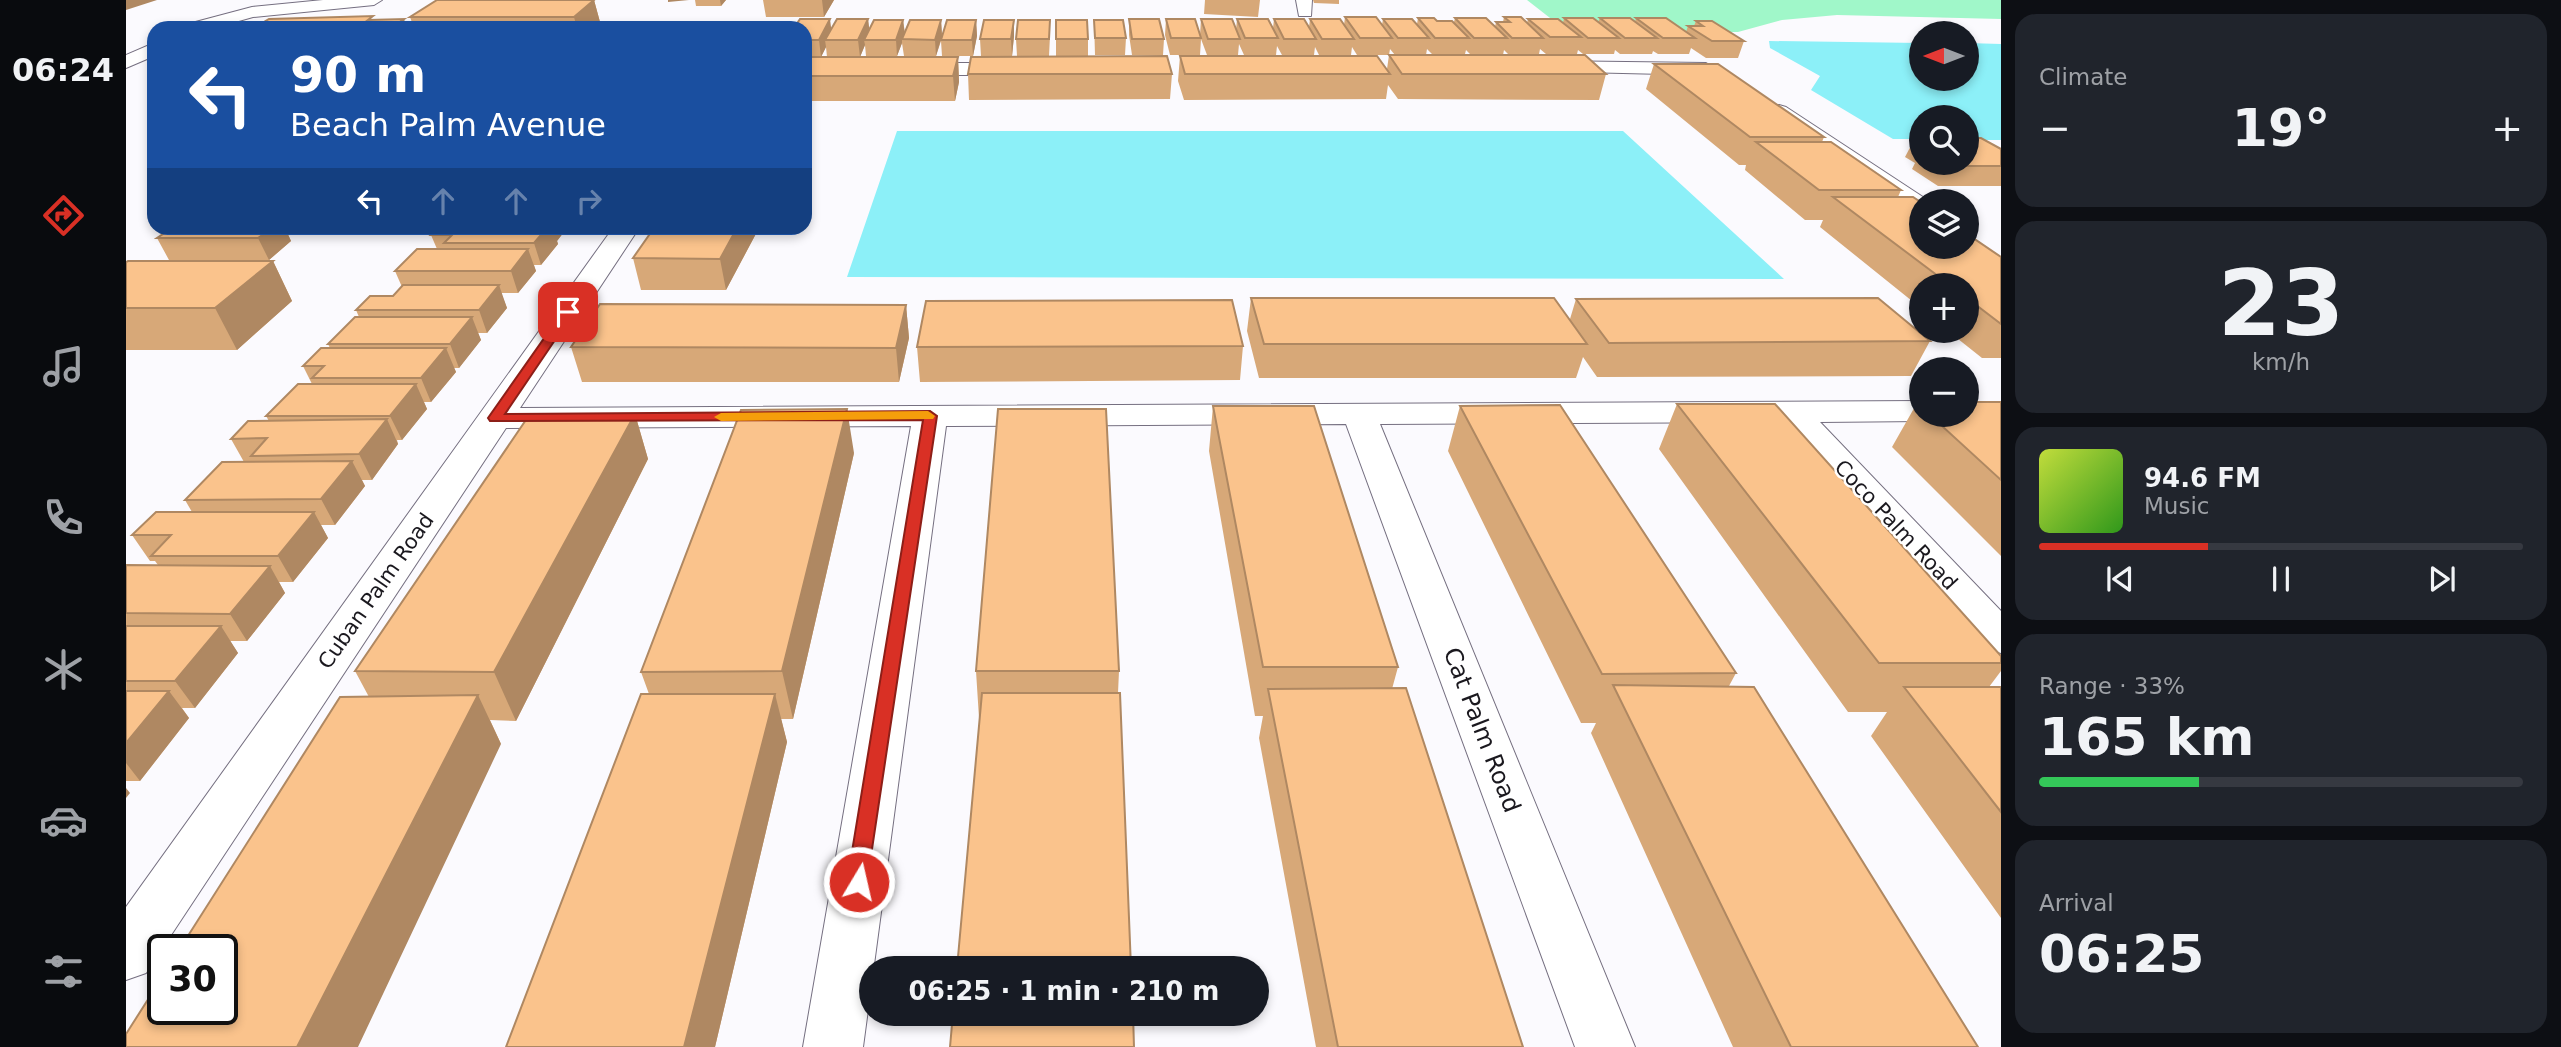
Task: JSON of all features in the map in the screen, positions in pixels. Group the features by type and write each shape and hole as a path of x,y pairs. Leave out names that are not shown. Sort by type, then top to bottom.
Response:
{"street":[{"path":"214,21 273,5 374,0"},
{"path":"234,21 273,5"},
{"path":"126,40 147,40"},
{"path":"126,62 147,52"},
{"path":"1525,67 1687,67 1725,75"},
{"path":"812,69 1040,69"},
{"path":"1765,101 1909,199"},
{"name":"Cuban Palm Road","path":"126,954 621,235"},
{"name":"Coco Palm Road","path":"1791,411 2001,638"},
{"path":"495,418 1909,411"},
{"name":"Cat Palm Road","path":"1359,413 1605,1047"},
{"path":"833,1047 930,416"}],"green space":[{"path":"1527,0 2001,0 2001,19 1837,15 1782,20 1738,32 1568,32"}],"water":[{"path":"1769,41 1909,43 1909,91 1979,91 1979,43 2001,44 2001,140 1979,140 1979,105 1909,105 1909,139 1893,139 1811,90 1820,76 1770,48"},
{"path":"897,131 1623,131 1784,279 847,277"}],"building":[{"path":"437,0 594,0 574,17 410,17"},
{"path":"373,16 368,20 404,19 401,21 266,21"},
{"path":"1345,17 1376,17 1392,38 1360,38"},
{"path":"1504,17 1521,17 1543,38 1512,38 1496,22 1510,22"},
{"path":"1418,18 1452,21 1469,38 1435,38"},
{"path":"1455,18 1486,18 1507,38 1474,38"},
{"path":"1564,18 1593,18 1619,38 1588,38"},
{"path":"1600,18 1630,18 1657,38 1625,38"},
{"path":"1636,18 1666,18 1695,38 1663,38"},
{"path":"830,19 819,40 812,40 812,21 799,21"},
{"path":"837,19 868,19 858,40 825,40"},
{"path":"1129,19 1159,19 1164,39 1132,39"},
{"path":"1166,19 1195,19 1201,38 1171,38"},
{"path":"1201,19 1232,19 1240,39 1208,39"},
{"path":"1237,19 1268,19 1278,38 1245,38"},
{"path":"1274,19 1304,19 1316,39 1284,39"},
{"path":"1310,19 1340,19 1354,39 1322,39"},
{"path":"1383,19 1412,19 1429,38 1398,38"},
{"path":"1528,19 1558,19 1581,37 1550,37"},
{"path":"874,20 903,20 896,40 864,40"},
{"path":"910,20 941,20 935,40 902,39"},
{"path":"947,20 976,20 972,40 941,40"},
{"path":"984,20 1014,20 1011,39 980,39"},
{"path":"1018,20 1050,20 1049,39 1016,39"},
{"path":"1056,20 1087,20 1088,39 1056,39"},
{"path":"1094,20 1123,20 1126,38 1095,38"},
{"path":"1696,21 1712,21 1744,41 1712,41 1688,26 1703,26"},
{"path":"1389,55 1585,55 1606,74 1402,74"},
{"path":"1167,56 1172,74 968,74 971,57"},
{"path":"1180,56 1377,56 1390,74 1185,74"},
{"path":"812,57 958,57 953,76 812,76"},
{"path":"1654,64 1718,64 1824,137 1750,137"},
{"path":"1979,138 2001,149 2001,166 1979,166"},
{"path":"1756,142 1831,142 1901,190 1819,190"},
{"path":"1833,197 1909,197 1909,254"},
{"path":"162,235 262,235 258,238 157,238"},
{"path":"452,235 541,235 534,243 444,243"},
{"path":"649,235 733,235 720,259 633,258"},
{"path":"1979,242 2001,257 2001,324 1979,307 1979,273 1934,273 1915,259 1979,259"},
{"path":"417,249 528,249 511,271 395,271"},
{"path":"128,261 273,261 215,308 126,308"},
{"path":"403,285 499,285 479,310 356,310 370,296 393,296"},
{"path":"1251,298 1554,298 1587,344 1264,344"},
{"path":"1878,298 1909,324 1909,341 1609,343 1576,299"},
{"path":"1232,300 1243,346 917,347 926,301"},
{"path":"600,304 906,305 896,348 571,347"},
{"path":"355,317 472,317 450,344 328,344"},
{"path":"321,348 446,348 421,378 312,378 324,366 303,366"},
{"path":"298,384 416,384 390,416 266,416"},
{"path":"1979,402 2001,402 2001,480 1943,427 1979,427"},
{"path":"1677,404 1775,404 2001,656 2001,663 1879,663"},
{"path":"1560,405 1736,673 1602,674 1460,406"},
{"path":"1213,406 1314,406 1398,667 1263,667"},
{"path":"847,409 782,671 641,672 741,410"},
{"path":"998,409 1106,409 1119,671 976,671"},
{"path":"530,414 635,414 494,672 355,671"},
{"path":"387,419 359,454 251,456 267,438 231,439 248,421"},
{"path":"352,461 321,499 185,500 222,462"},
{"path":"156,512 314,512 278,556 151,556 171,535 132,535"},
{"path":"126,565 270,566 230,614 126,613"},
{"path":"126,626 221,626 175,681 126,681"},
{"path":"1613,685 1754,687 1978,1047 1791,1047"},
{"path":"1904,687 2001,687 2001,812"},
{"path":"1406,688 1523,1047 1338,1047 1268,689"},
{"path":"126,691 169,691 126,743"},
{"path":"982,693 1120,693 1131,956 958,956"},
{"path":"641,694 775,694 684,1047 506,1047"},
{"path":"478,695 297,1047 126,1047 126,1034 147,1001 147,1025 238,1025 238,934 189,934 340,697"},
{"path":"952,1026 1133,1026 1134,1047 950,1047"}],"slow traffic":[{"path":"721,417 928,416"}],"route":[{"path":"568,312 495,418 930,416 859,882"}]}
